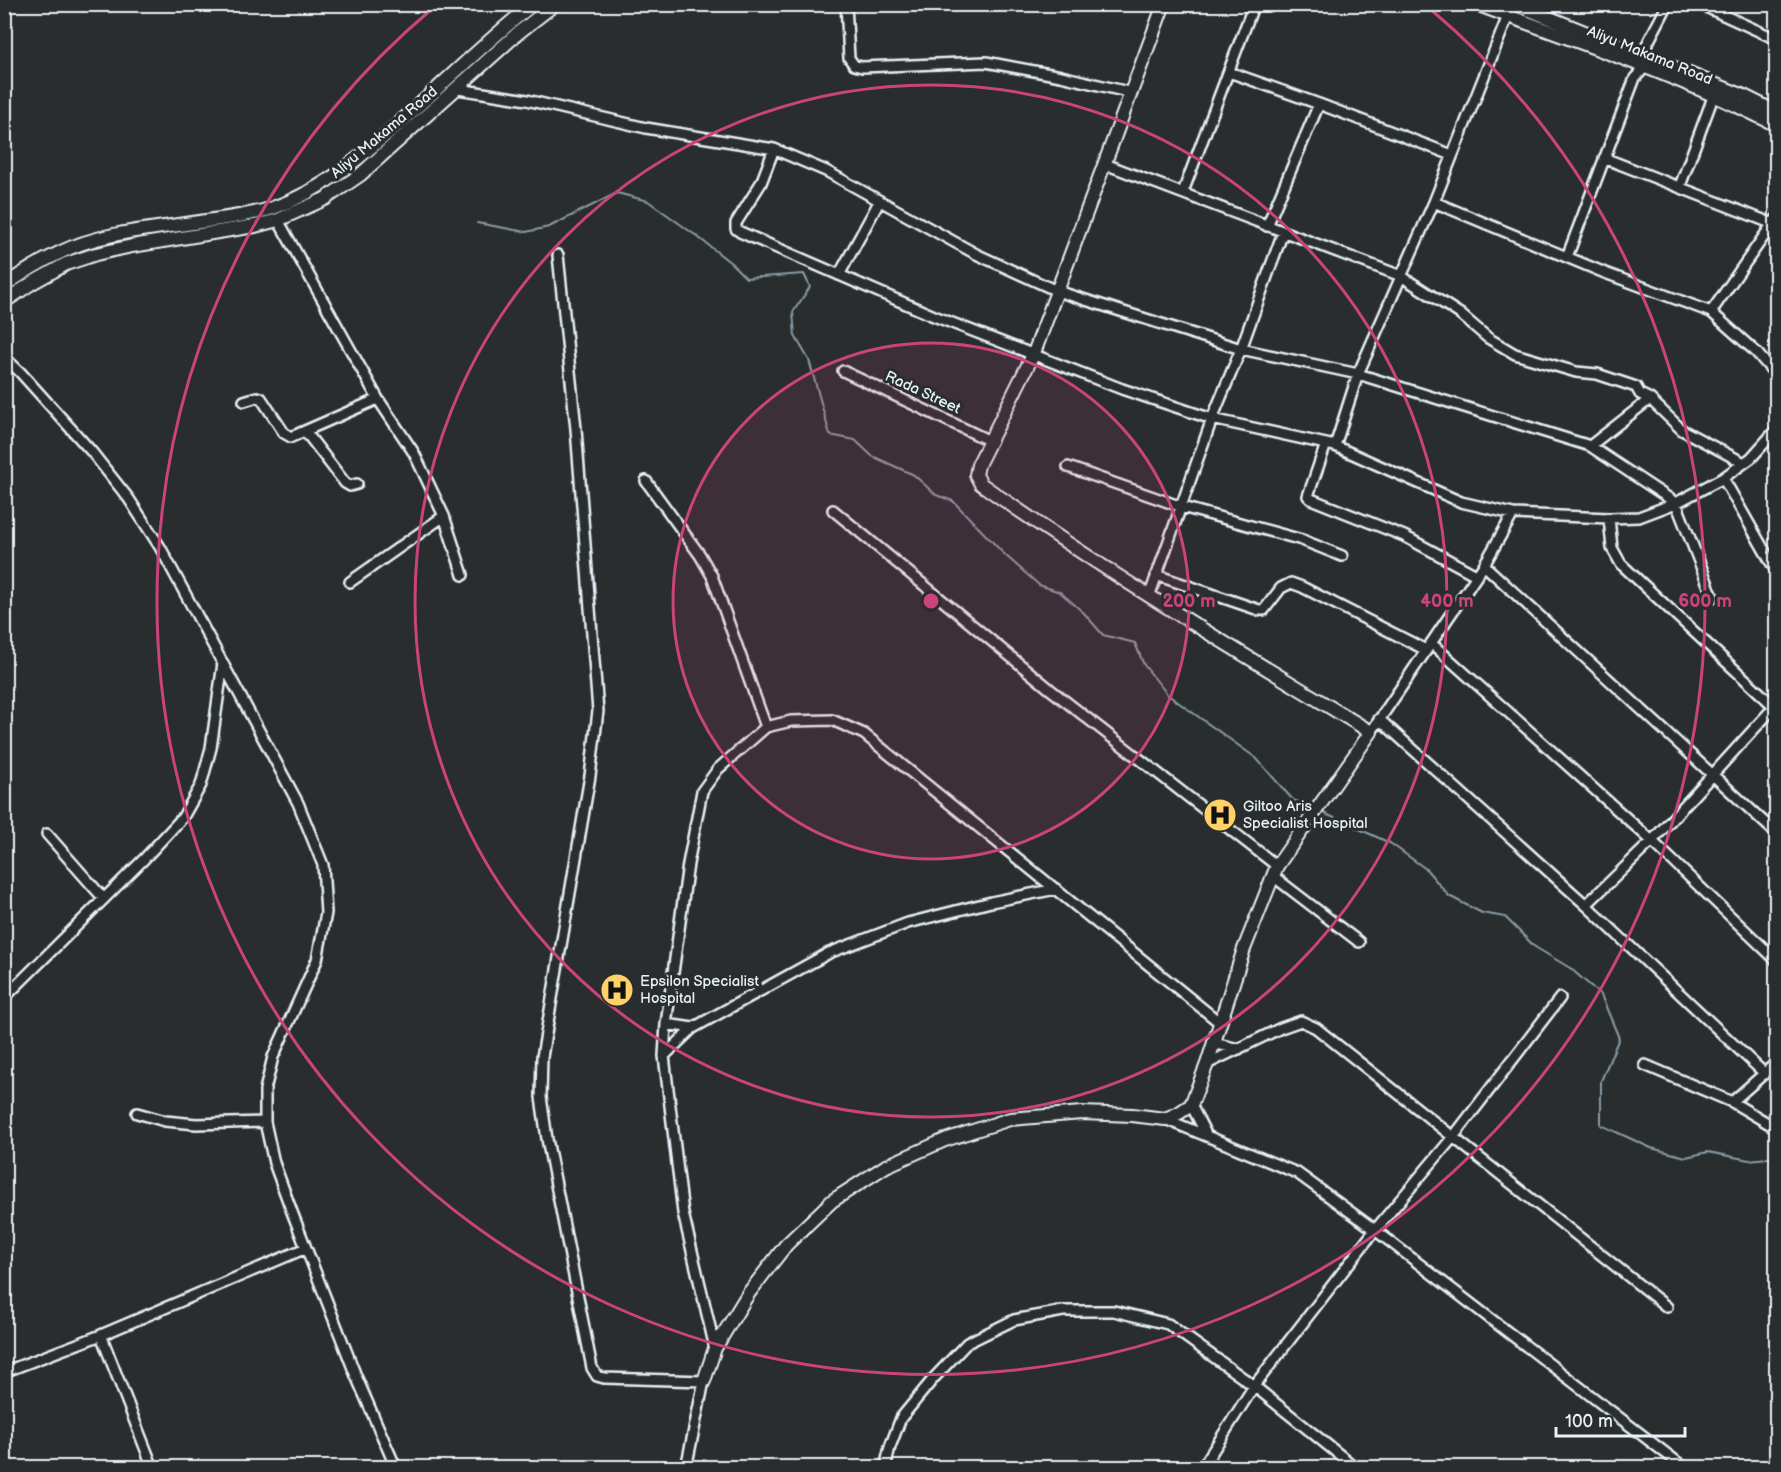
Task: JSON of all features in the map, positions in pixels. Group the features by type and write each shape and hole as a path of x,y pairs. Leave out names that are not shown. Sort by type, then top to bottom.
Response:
{"street":[{"name":"Aliyu Makama Road","path":"4,302 66,264 151,236 273,208 318,188 426,108 510,23 533,4"},
{"name":"Aliyu Makama Road","path":"426,108 458,88 518,33 555,4"},
{"path":"846,4 849,58 854,65 862,68 986,62 1061,76 1132,93"},
{"path":"1164,4 1034,353 978,465 976,475 981,484 1059,539 1149,597 1371,732"},
{"path":"1183,192 1254,4"},
{"name":"Aliyu Makama Road","path":"1476,4 1744,96 1776,112"},
{"name":"Aliyu Makama Road","path":"1515,4 1776,125"},
{"path":"1567,257 1635,78 1668,4"},
{"path":"1699,4 1776,39"},
{"path":"1476,575 1404,536 1308,496 1358,374 1434,202 1508,16"},
{"path":"1229,72 1452,155"},
{"path":"458,88 527,100 646,128 774,149 826,171 976,254 1058,291 1241,349 1358,374 1590,446 1676,503 1713,597"},
{"path":"1680,186 1713,97"},
{"path":"1267,226 1319,104"},
{"name":"Aliyu Makama Road","path":"4,286 60,252 91,241 255,226 278,220 325,200 360,175 414,118"},
{"path":"774,149 761,183 736,223 736,229 934,316 1122,389 1212,419 1330,445 1461,501 1513,514 1639,517 1676,503 1723,478 1744,463 1776,430"},
{"path":"1604,158 1776,222 1711,312"},
{"path":"1105,164 1401,276 1460,314 1488,338 1515,354 1576,372 1597,374 1636,387 1640,394 1650,399 1682,430 1744,463"},
{"path":"839,275 879,202"},
{"path":"1434,202 1567,257 1711,312 1756,352 1776,375"},
{"path":"278,220 378,399 414,453 444,516 463,575"},
{"path":"1149,597 1212,419 1241,349 1283,232"},
{"path":"558,255 576,429 598,711 590,776 542,1057 541,1097 547,1140 592,1368 597,1376 604,1378 704,1382"},
{"path":"4,357 91,451 129,499 160,547 298,803 323,865 326,913 318,960 273,1057 265,1090 265,1122 274,1163 306,1248 356,1376 396,1467"},
{"name":"Rada Street","path":"843,371 990,441"},
{"path":"244,401 257,397 264,400 287,436 291,437 378,399"},
{"path":"1590,446 1650,399"},
{"path":"305,431 345,483 350,486 357,484"},
{"path":"1068,467 1182,507 1302,540 1342,556"},
{"path":"1723,478 1776,571"},
{"path":"646,481 700,555 712,576 766,727"},
{"path":"833,510 1359,942"},
{"path":"1165,1119 1191,1106 1244,949 1275,871 1484,565 1513,514"},
{"path":"350,582 444,516"},
{"path":"1586,905 1652,841 1776,707 1621,564 1612,548 1609,518"},
{"path":"1484,565 1776,833"},
{"path":"1156,575 1260,610 1264,610 1281,588 1291,583 1302,586 1429,646 1652,841 1776,960"},
{"path":"4,998 183,818 201,785 211,748 223,662"},
{"path":"1379,719 1586,905 1765,1074"},
{"path":"715,1348 683,1213 664,1056 666,1024 688,864 702,791 718,769 766,727 791,721 832,720 864,734 1220,1022"},
{"path":"47,834 104,899"},
{"path":"664,1056 693,1028 829,952 908,923 991,902 1056,889"},
{"path":"1202,1467 1254,1386 1375,1230 1454,1136 1560,999"},
{"path":"1207,1064 1281,1028 1301,1021 1316,1028 1667,1307"},
{"path":"666,1024 693,1028"},
{"path":"1214,1042 1239,1048"},
{"path":"1732,1102 1776,1063"},
{"path":"1645,1065 1732,1102 1776,1128"},
{"path":"1191,1106 1206,1134"},
{"path":"137,1113 165,1121 196,1124 265,1122"},
{"path":"686,1467 704,1382 715,1348 748,1294 786,1245 832,1201 886,1166 945,1140 1010,1119 1082,1113 1165,1119 1298,1173 1685,1467"},
{"path":"4,1372 100,1335 306,1248"},
{"path":"885,1467 901,1418 967,1343 1014,1320 1063,1311 1114,1311 1168,1324 1254,1386 1356,1467"},
{"path":"100,1335 153,1467"}],"waterway":[{"path":"477,223 526,232 549,227 617,193 648,201 698,237 746,278 804,274 810,287 793,312 795,336 809,360 830,435 855,440 872,456 914,475 936,495 953,501 1005,555 1039,585 1060,592 1084,613 1103,635 1135,643 1144,665 1168,695 1256,758 1293,800 1311,807"},
{"path":"1319,811 1390,843 1426,869 1449,896 1482,913 1505,917 1535,947 1570,968 1601,995 1619,1038 1601,1081 1601,1125 1651,1148 1686,1157 1708,1152 1749,1160 1776,1157"}],"place":[{"name":"Giltoo Aris Specialist Hospital","path":"1220,815"},
{"name":"Epsilon Specialist Hospital","path":"617,990"}]}
